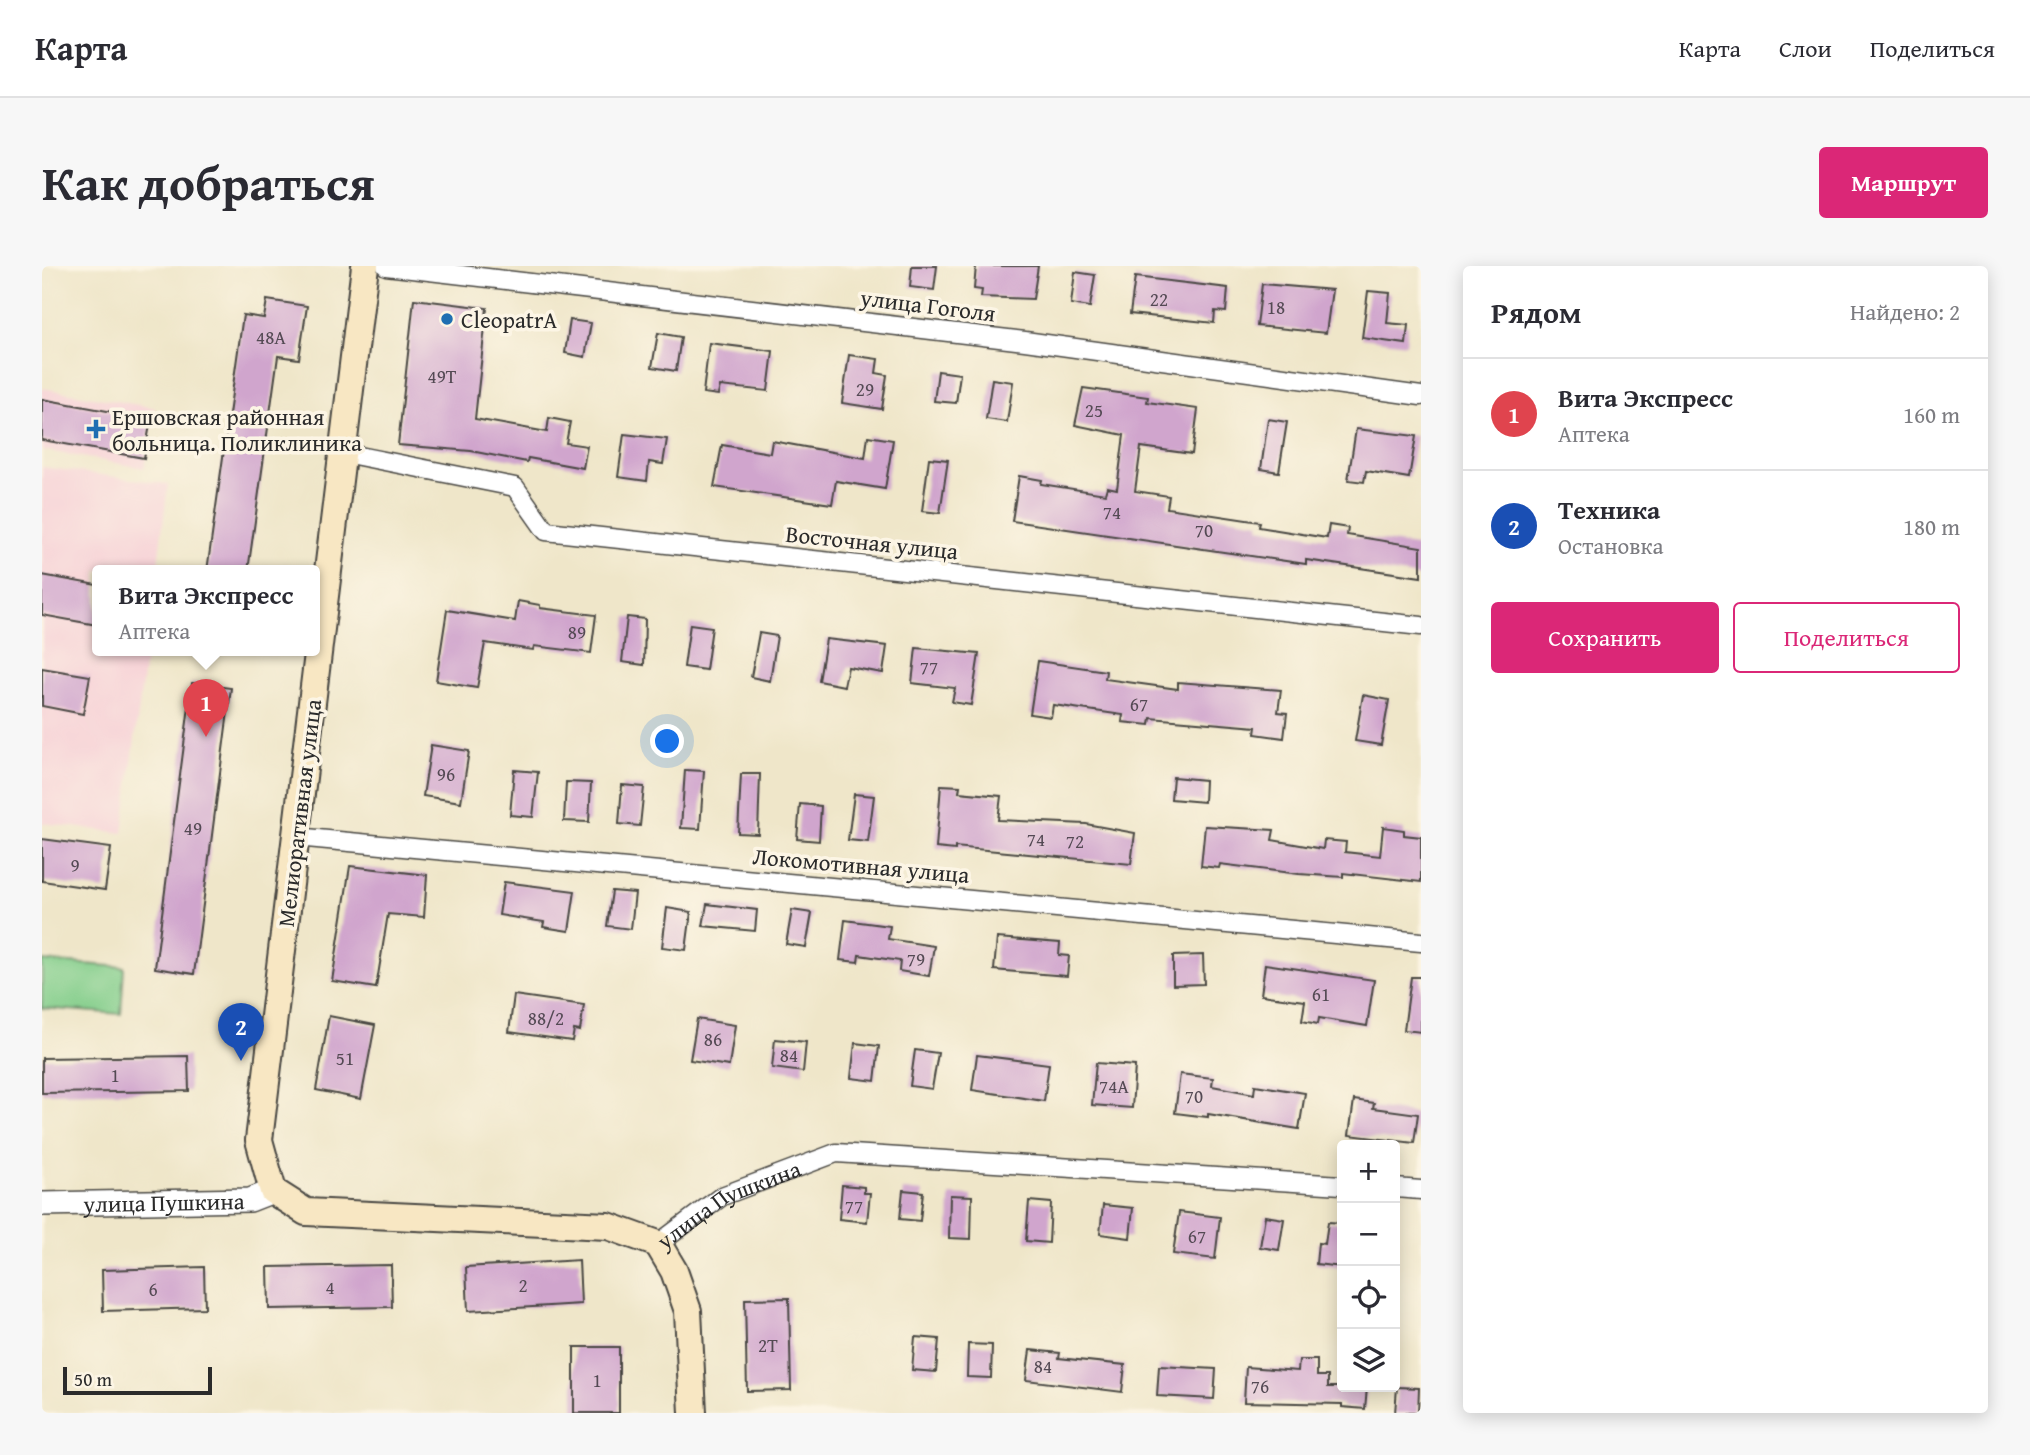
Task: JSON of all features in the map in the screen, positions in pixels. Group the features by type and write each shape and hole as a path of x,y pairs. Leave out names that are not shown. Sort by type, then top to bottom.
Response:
{"main road":[{"name":"Мелиоративная улица","path":"320,645 365,266"},
{"name":"Мелиоративная улица","path":"273,1191 259,1140 319,656"},
{"name":"улица Пушкина","path":"273,1191 306,1212 608,1226 658,1244"},
{"path":"658,1244 674,1271 688,1311 693,1413"}],"street":[{"name":"улица Гоголя","path":"386,266 1026,341 1421,396"},
{"name":"Восточная улица","path":"344,453 515,487 546,531 1421,626"},
{"name":"Локомотивная улица","path":"296,837 1421,942"},
{"name":"улица Пушкина","path":"658,1244 722,1196 836,1153 1337,1185"},
{"path":"1400,1188 1421,1190"},
{"name":"улица Пушкина","path":"42,1204 250,1200 273,1191"}],"shaded area":[{"name":"Ершовская районная больница. Поликлиника","path":"42,388 155,408 144,468 42,450"},
{"path":"42,467 168,484 158,565 92,565 92,656 145,656 123,833 42,823"}],"green space":[{"path":"42,961 124,967 121,1014 42,1008"}],"building":[{"path":"912,266 937,266 934,290 910,287"},
{"path":"976,266 1038,266 1033,299 981,297 982,290 974,289"},
{"path":"1075,272 1095,275 1090,307 1071,304"},
{"path":"1135,277 1228,288 1226,312 1215,311 1214,323 1130,314"},
{"path":"1262,284 1332,290 1326,333 1257,326"},
{"path":"1368,291 1390,293 1387,323 1408,325 1406,344 1362,338"},
{"path":"414,299 487,308 475,419 547,432 549,418 570,422 566,443 587,446 583,468 528,458 527,462 471,451 398,445"},
{"path":"267,300 307,306 299,359 278,356 249,565 208,565 243,315 264,318"},
{"path":"570,320 591,323 585,357 565,353"},
{"path":"658,333 681,337 676,371 652,367"},
{"path":"709,343 773,351 768,391 720,386 718,395 703,393"},
{"path":"849,355 878,359 876,373 887,375 882,409 842,403"},
{"path":"938,371 960,374 956,403 934,401"},
{"path":"992,379 1013,382 1007,422 986,419"},
{"path":"1083,388 1148,397 1147,402 1198,409 1192,454 1141,447 1135,491 1169,496 1167,508 1260,522 1259,527 1327,538 1329,525 1348,528 1347,535 1421,547 1421,577 1306,560 1306,564 1012,521 1019,476 1042,480 1041,484 1105,494 1107,487 1117,489 1124,435 1075,425"},
{"name":"Ершовская районная больница. Поликлиника","path":"42,399 151,419 144,458 42,440"},
{"path":"1268,419 1287,422 1279,472 1261,469"},
{"path":"1356,429 1416,436 1409,478 1366,471 1364,482 1348,480"},
{"path":"624,434 667,439 663,464 649,462 647,481 618,477"},
{"path":"868,436 893,440 885,489 836,481 832,504 714,487 722,445 770,453 772,441 865,458"},
{"path":"929,458 948,460 940,513 922,511"},
{"path":"42,575 92,584 92,624 42,615"},
{"path":"518,601 540,605 540,608 596,615 591,653 534,646 533,650 485,643 477,688 436,681 447,610 515,621"},
{"path":"627,617 645,619 644,665 622,662"},
{"path":"690,624 712,627 706,670 684,667"},
{"path":"759,633 777,636 770,681 751,677"},
{"path":"826,639 887,646 883,673 848,667 844,686 819,681"},
{"path":"916,648 979,654 971,705 952,702 955,688 912,683"},
{"path":"1038,661 1106,671 1105,679 1178,689 1178,682 1281,690 1278,712 1287,713 1284,738 1255,734 1256,727 1151,718 1150,725 1122,722 1123,715 1053,705 1051,717 1030,714"},
{"path":"42,668 90,676 83,714 42,706"},
{"path":"192,683 231,688 194,974 155,968"},
{"path":"1363,695 1389,700 1381,745 1355,741"},
{"path":"431,745 469,751 461,802 423,796"},
{"path":"514,770 538,772 533,817 510,815"},
{"path":"685,770 704,771 700,829 681,828"},
{"path":"741,774 760,774 758,834 738,833"},
{"path":"1173,777 1205,780 1204,802 1171,799"},
{"path":"566,782 591,783 589,822 564,821"},
{"path":"622,785 644,787 640,826 619,824"},
{"path":"941,785 960,786 959,792 1001,796 998,820 1086,824 1135,833 1131,864 955,847 955,850 936,848"},
{"path":"854,794 874,796 868,842 848,840"},
{"path":"800,804 821,806 819,841 797,839"},
{"path":"1205,826 1274,830 1272,840 1323,849 1324,840 1346,842 1345,852 1380,856 1383,827 1404,830 1404,835 1421,837 1421,882 1343,873 1343,877 1299,874 1220,864 1219,868 1201,866"},
{"path":"42,839 111,848 105,890 42,881"},
{"path":"350,866 427,875 424,917 388,914 376,988 332,981"},
{"path":"504,882 575,891 569,931 543,927 544,922 499,915"},
{"path":"612,891 635,893 631,929 607,926"},
{"path":"707,904 757,910 755,931 703,926"},
{"path":"667,908 691,912 686,950 662,947"},
{"path":"792,910 812,913 806,947 786,944"},
{"path":"845,920 890,926 888,939 934,946 929,976 899,971 900,961 859,955 858,962 840,960"},
{"path":"997,938 1060,943 1059,955 1069,956 1067,976 994,970"},
{"path":"1203,955 1204,984 1173,985 1173,956"},
{"path":"1265,964 1374,980 1367,1026 1319,1018 1318,1024 1302,1021 1305,1001 1261,995"},
{"path":"1411,977 1421,977 1421,1032 1404,1030"},
{"path":"514,995 584,1005 580,1031 574,1030 572,1041 509,1032"},
{"path":"329,1016 375,1025 361,1099 316,1090"},
{"path":"697,1019 735,1025 729,1066 690,1060"},
{"path":"775,1039 806,1042 803,1072 772,1068"},
{"path":"855,1043 879,1046 875,1081 851,1078"},
{"path":"915,1050 938,1053 932,1089 910,1086"},
{"path":"977,1055 1049,1064 1044,1101 972,1090"},
{"path":"188,1056 189,1091 42,1093 42,1058"},
{"path":"1096,1063 1135,1066 1132,1108 1092,1105"},
{"path":"1180,1074 1213,1078 1212,1086 1254,1094 1255,1085 1305,1093 1299,1129 1208,1114 1208,1117 1175,1113"},
{"path":"1354,1100 1374,1103 1373,1108 1418,1114 1414,1143 1349,1135"},
{"path":"842,1185 864,1187 864,1193 870,1193 867,1222 839,1219"},
{"path":"903,1190 923,1192 920,1221 900,1219"},
{"path":"950,1195 972,1196 971,1239 949,1238"},
{"path":"1029,1201 1051,1203 1049,1243 1026,1241"},
{"path":"1103,1205 1133,1208 1130,1238 1100,1234"},
{"path":"1179,1212 1220,1217 1215,1259 1173,1254"},
{"path":"1265,1216 1284,1219 1279,1250 1260,1247"},
{"path":"1328,1222 1337,1223 1337,1266 1316,1264 1318,1243 1325,1244"},
{"path":"579,1260 581,1304 468,1311 466,1267"},
{"path":"391,1265 392,1307 269,1309 268,1267"},
{"path":"204,1267 205,1308 103,1311 102,1270"},
{"path":"789,1298 791,1390 747,1391 745,1299"},
{"path":"915,1337 939,1339 936,1372 912,1370"},
{"path":"968,1344 992,1345 991,1378 967,1377"},
{"path":"574,1347 619,1347 619,1413 574,1413"},
{"path":"1030,1350 1060,1353 1059,1358 1125,1365 1122,1392 1026,1380"},
{"path":"1299,1360 1317,1360 1317,1376 1328,1376 1328,1387 1337,1387 1337,1392 1367,1392 1365,1409 1342,1407 1342,1404 1244,1402 1246,1367 1298,1371"},
{"path":"1159,1366 1216,1369 1214,1399 1157,1396"},
{"path":"1400,1387 1419,1388 1418,1413 1395,1413 1397,1392 1400,1392"}],"place":[{"name":"CleopatrA","path":"447,319"},
{"name":"Ершовская районная больница. Поликлиника","path":"96,429"},
{"name":"Вита Экспресс","path":"206,737"},
{"name":"Техника","path":"241,1061"}]}
